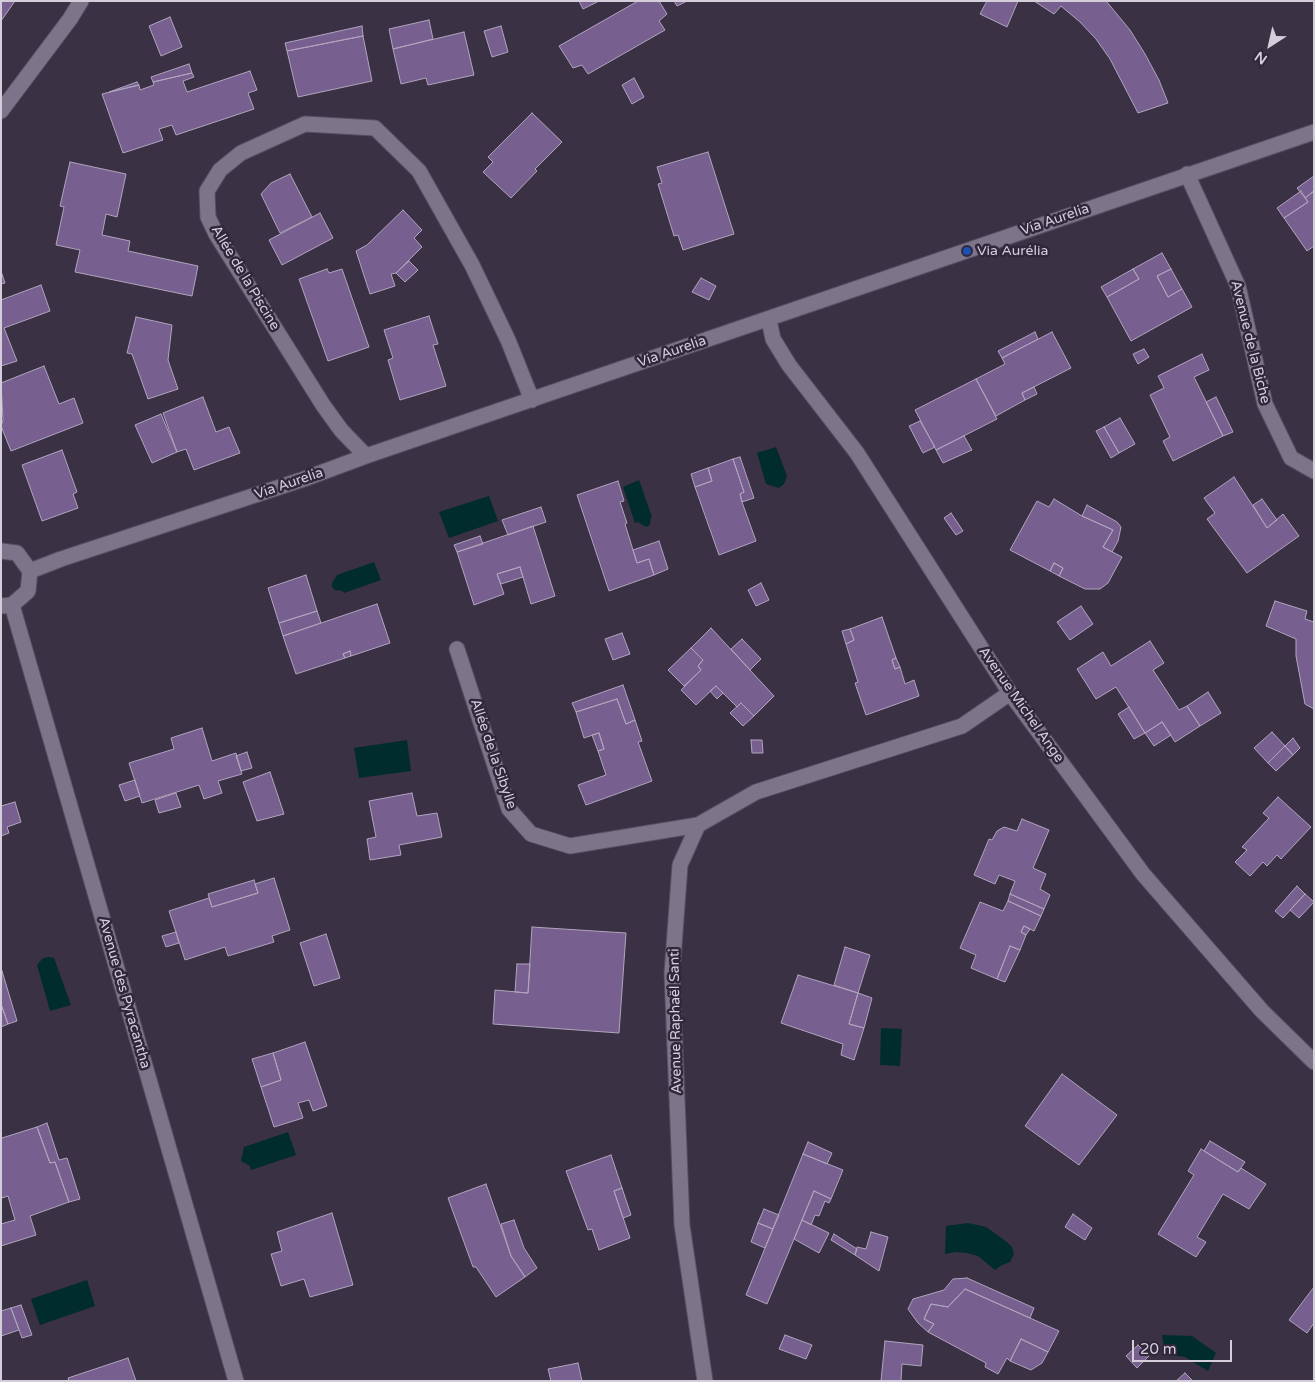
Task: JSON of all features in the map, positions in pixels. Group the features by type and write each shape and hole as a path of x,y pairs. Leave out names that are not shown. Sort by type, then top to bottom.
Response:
{"street":[{"path":"1,111 70,19 81,1"},
{"name":"Allée de la Piscine","path":"366,456 341,430 323,405 208,217 207,191 220,170 241,153 305,124 376,128 419,171 472,265 508,340 532,400"},
{"name":"Via Aurelia","path":"30,571 769,320 1186,174 1314,132"},
{"name":"Avenue de la Biche","path":"1186,174 1238,286 1265,404 1291,458 1314,470"},
{"name":"Avenue Michel Ange","path":"769,320 773,339 789,365 857,453 1010,693 1143,874 1262,1011 1314,1062"},
{"path":"1,551 17,553 30,571 28,591 7,605"},
{"name":"Avenue des Pyracantha","path":"7,605 236,1381"},
{"name":"Allée de la Sibylle","path":"457,649 509,809 531,834 570,846 698,825"},
{"path":"698,825 756,792 962,726 1010,693"},
{"name":"Avenue Raphaël Santi","path":"698,825 680,865 672,973 682,1224 705,1381"}],"shaded area":[{"path":"776,447 787,476 784,484 779,488 766,484 757,453"},
{"path":"639,480 652,517 650,525 646,527 638,522 635,523 623,487"},
{"path":"489,496 498,521 449,538 439,512"},
{"path":"374,562 381,580 344,593 332,587 332,583 337,575"},
{"path":"407,740 411,771 359,778 354,748"},
{"path":"43,958 54,958 71,1005 50,1011 37,965"},
{"path":"881,1028 902,1029 900,1066 880,1065"},
{"path":"288,1132 296,1155 251,1170 250,1166 241,1161 244,1147"},
{"path":"968,1223 986,1227 1007,1242 1012,1247 1014,1254 1010,1262 995,1270 978,1256 956,1252 945,1254 946,1226"},
{"path":"87,1280 95,1306 40,1325 31,1299"},
{"path":"1162,1335 1192,1336 1216,1353 1208,1371 1185,1357 1165,1354"}],"building":[{"path":"1,1 15,1 1,21"},
{"path":"579,1 599,1 583,9"},
{"path":"638,1 659,1 667,14 659,21 665,30 588,74 582,65 573,68 559,46"},
{"path":"674,1 687,1 677,6"},
{"path":"987,1 1018,1 1007,27 980,14"},
{"path":"1034,1 1106,1 1130,30 1145,54 1159,80 1168,103 1138,113 1110,59 1096,39 1061,6 1054,14"},
{"path":"170,17 182,47 161,56 149,26"},
{"path":"429,20 433,39 393,49 389,29"},
{"path":"362,26 363,36 287,51 285,43"},
{"path":"501,26 508,52 492,57 484,31"},
{"path":"464,32 474,75 428,85 426,78 401,84 393,49"},
{"path":"363,36 372,81 298,97 287,51"},
{"path":"189,64 192,73 153,82 151,77"},
{"path":"250,71 257,90 248,93 254,109 176,135 172,125 159,129 163,140 123,153 102,94 139,85 140,90 154,85 153,82 192,73 194,77 183,81 187,92"},
{"path":"634,78 644,97 632,104 622,85"},
{"path":"137,82 139,85 109,92"},
{"path":"532,113 562,142 535,169 537,171 511,198 483,172 493,162 488,157"},
{"path":"708,152 734,234 683,250 678,235 674,236 658,184 662,183 657,167"},
{"path":"70,162 126,174 117,217 106,214 102,235 130,241 128,251 198,266 192,296 75,272 80,250 56,245 64,207 60,206"},
{"path":"290,174 312,217 280,233 261,194 271,183"},
{"path":"1314,176 1314,191 1305,198 1297,188"},
{"path":"1301,191 1308,202 1284,218 1277,208"},
{"path":"1314,191 1314,246 1307,251 1284,218 1308,202 1305,198"},
{"path":"403,210 422,230 414,238 422,247 396,273 391,274 395,286 370,294 356,251 367,245"},
{"path":"320,213 333,238 282,265 269,240"},
{"path":"1162,253 1171,269 1157,276 1168,297 1182,289 1192,307 1131,341 1107,297 1139,279 1133,269"},
{"path":"409,261 418,270 405,282 396,273"},
{"path":"327,269 329,273 342,269 369,347 328,361 299,279"},
{"path":"1133,269 1139,279 1107,297 1101,287"},
{"path":"1171,269 1182,289 1168,297 1157,276"},
{"path":"1,271 5,283 1,284"},
{"path":"701,278 716,286 709,300 692,292"},
{"path":"41,285 50,311 4,328 17,361 1,366 1,300"},
{"path":"429,316 438,344 433,345 446,386 400,400 388,360 393,358 384,330"},
{"path":"136,317 172,325 168,360 178,389 148,399 132,354 127,353"},
{"path":"1035,332 1038,339 1002,358 998,351"},
{"path":"1052,332 1071,368 1022,393 1025,400 996,416 976,379 1005,364 1002,358"},
{"path":"1144,349 1149,357 1138,364 1133,354"},
{"path":"1202,354 1209,370 1194,377 1223,436 1173,461 1163,441 1170,437 1150,395 1164,388 1158,376"},
{"path":"44,366 59,404 74,398 83,423 11,451 1,426 3,420 1,383"},
{"path":"976,379 997,419 936,450 915,410"},
{"path":"1034,387 1037,394 1025,400 1022,393"},
{"path":"203,397 216,432 229,427 240,453 194,470 186,449 177,452 163,413"},
{"path":"1216,397 1233,432 1223,436 1206,402"},
{"path":"161,414 177,452 152,463 135,425"},
{"path":"1120,418 1135,444 1119,453 1104,427"},
{"path":"920,421 935,447 923,453 909,426"},
{"path":"1104,427 1119,453 1111,458 1096,431"},
{"path":"964,436 972,450 943,463 936,450"},
{"path":"62,450 77,492 73,494 78,508 42,521 22,465"},
{"path":"740,457 754,498 742,502 740,494 744,492 733,459"},
{"path":"733,459 744,492 740,494 742,502 756,541 719,555 695,487 712,481 708,468"},
{"path":"708,468 712,481 695,487 691,474"},
{"path":"1234,477 1267,528 1283,514 1299,536 1247,573 1207,519 1215,513 1204,498"},
{"path":"618,481 624,501 620,502 627,523 625,524 637,563 649,559 654,575 609,591 577,495"},
{"path":"1054,499 1082,516 1113,530 1103,547 1122,557 1108,583 1100,589 1085,589 1059,576 1063,568 1054,563 1050,571 1010,550 1037,501 1049,507"},
{"path":"1262,499 1277,520 1267,528 1253,505"},
{"path":"1087,505 1117,522 1121,527 1118,541 1112,552 1103,547 1113,530 1082,516"},
{"path":"541,507 546,522 508,535 502,520"},
{"path":"951,513 963,531 956,535 944,518"},
{"path":"533,526 555,596 531,604 520,567 497,574 504,594 474,605 457,552"},
{"path":"480,536 483,544 457,552 454,545"},
{"path":"659,541 668,569 654,575 649,559 637,563 633,550"},
{"path":"1054,563 1063,568 1059,576 1050,571"},
{"path":"520,567 523,577 501,584 497,574"},
{"path":"306,575 317,611 279,623 268,588"},
{"path":"761,583 769,600 756,606 748,590"},
{"path":"1275,601 1307,611 1305,619 1314,622 1314,709 1305,704 1296,656 1296,639 1266,626"},
{"path":"377,604 390,643 351,656 350,651 343,654 345,658 296,674 283,636"},
{"path":"1081,606 1093,624 1070,640 1057,622"},
{"path":"317,611 321,623 283,636 279,623"},
{"path":"882,617 896,658 892,660 895,669 900,667 905,684 914,680 919,696 866,715 855,683 858,682 846,644 854,640 850,629"},
{"path":"711,628 774,696 754,716 741,703 737,707 716,686 696,705 681,690 701,670 698,666 703,660 691,648"},
{"path":"850,629 854,640 846,644 842,631"},
{"path":"622,633 630,654 613,660 605,639"},
{"path":"742,639 761,659 750,670 731,649"},
{"path":"1150,641 1164,663 1153,670 1179,710 1187,706 1200,726 1175,742 1162,722 1145,733 1116,687 1096,699 1077,669 1103,652 1111,666"},
{"path":"691,648 703,660 698,666 701,670 684,686 668,670"},
{"path":"350,651 351,656 345,658 343,654"},
{"path":"896,658 900,667 895,669 892,660"},
{"path":"623,685 635,720 626,724 617,699 576,712 572,703"},
{"path":"716,686 723,693 717,699 710,691"},
{"path":"1208,692 1221,713 1200,726 1187,706"},
{"path":"617,699 626,724 635,720 642,741 638,742 652,781 586,805 578,785 606,775 598,751 604,749 599,733 584,738 576,712"},
{"path":"741,703 754,716 743,726 730,713"},
{"path":"1129,707 1145,733 1134,739 1118,714"},
{"path":"1162,722 1171,735 1154,746 1145,733"},
{"path":"202,728 212,761 236,753 242,774 218,781 222,793 204,799 199,785 142,803 129,763 174,749 171,738"},
{"path":"1272,732 1285,746 1268,763 1254,748"},
{"path":"599,733 604,749 598,751 592,735"},
{"path":"1293,738 1300,748 1293,755 1285,746"},
{"path":"751,740 762,740 763,753 752,753"},
{"path":"1285,746 1293,755 1276,771 1268,763"},
{"path":"247,752 252,768 241,771 236,756"},
{"path":"270,772 284,814 257,821 243,782"},
{"path":"135,780 140,796 125,801 119,785"},
{"path":"176,793 181,807 159,813 155,800"},
{"path":"412,793 417,816 437,813 442,837 399,845 401,855 370,860 367,839 376,837 369,801"},
{"path":"1278,797 1311,827 1281,859 1277,855 1267,866 1263,862 1250,876 1235,862 1247,850 1242,847 1269,818 1263,813"},
{"path":"15,802 21,822 7,827 9,833 1,836 1,806"},
{"path":"1022,819 1049,830 1033,868 1046,874 1040,889 1050,895 1044,909 1010,894 1015,881 999,875 995,884 974,875 989,839 992,840 997,831 1004,827 1017,831"},
{"path":"274,878 290,930 272,936 274,942 228,956 225,947 185,960 169,911 209,898 212,907 258,893 255,884"},
{"path":"254,880 258,893 212,907 208,894"},
{"path":"1297,886 1305,894 1283,918 1275,911"},
{"path":"1010,894 1044,909 1041,916 1008,901"},
{"path":"1305,894 1314,902 1299,918 1290,910"},
{"path":"1008,901 1041,916 1034,931 1024,926 1021,932 1026,935 1020,950 1010,946 997,979 971,968 976,955 960,948 980,902 1003,911"},
{"path":"1024,926 1030,929 1026,935 1021,932"},
{"path":"532,927 626,933 619,1033 493,1024 495,990 528,993"},
{"path":"176,932 179,943 166,947 162,936"},
{"path":"326,934 340,978 314,986 300,943"},
{"path":"1010,946 1020,950 1005,982 997,979"},
{"path":"845,947 870,955 858,993 834,985"},
{"path":"517,964 530,964 528,993 515,992"},
{"path":"2,971 17,1021 8,1024 1,1004"},
{"path":"798,975 858,993 849,1024 864,1028 854,1060 841,1055 843,1044 781,1023"},
{"path":"858,993 872,998 864,1028 849,1024"},
{"path":"1,1004 8,1024 1,1027"},
{"path":"305,1042 327,1106 313,1111 309,1100 298,1103 303,1118 274,1127 261,1087 281,1080 273,1053"},
{"path":"273,1053 281,1080 261,1087 252,1059"},
{"path":"1062,1074 1117,1115 1079,1165 1025,1126"},
{"path":"47,1123 59,1160 67,1158 80,1199 69,1202 55,1162 50,1163 37,1127"},
{"path":"37,1127 50,1163 55,1162 69,1202 30,1216 36,1235 1,1246 1,1224 15,1220 8,1196 2,1198 1,1194 1,1136 2,1138"},
{"path":"1210,1141 1245,1162 1238,1172 1204,1151"},
{"path":"808,1142 832,1153 827,1164 803,1154"},
{"path":"1201,1149 1238,1172 1241,1168 1266,1184 1249,1209 1223,1194 1197,1237 1206,1242 1196,1257 1158,1234 1194,1175 1188,1171"},
{"path":"803,1154 843,1170 831,1199 814,1191 767,1304 746,1295"},
{"path":"611,1155 622,1188 614,1191 630,1238 599,1250 592,1229 588,1230 566,1171"},
{"path":"486,1184 511,1256 525,1277 496,1297 476,1267 473,1267 448,1198"},
{"path":"622,1188 631,1215 623,1218 614,1191"},
{"path":"814,1191 831,1199 829,1203 825,1201 819,1216 815,1215 811,1225 802,1220"},
{"path":"764,1209 779,1215 773,1229 758,1223"},
{"path":"332,1213 353,1285 310,1297 304,1279 281,1286 271,1254 282,1251 277,1232"},
{"path":"1073,1214 1092,1228 1085,1240 1065,1227"},
{"path":"514,1220 524,1248 537,1268 525,1277 511,1256 501,1224"},
{"path":"802,1220 829,1233 819,1253 794,1239"},
{"path":"758,1223 773,1229 765,1248 751,1242"},
{"path":"871,1232 888,1237 879,1271 855,1255 857,1247 866,1249"},
{"path":"834,1234 857,1249 855,1255 831,1240"},
{"path":"967,1278 1034,1308 1030,1318 965,1289 948,1307 931,1304 924,1319 934,1324 928,1332 918,1323 908,1309 913,1299 944,1290 953,1279"},
{"path":"1314,1287 1314,1323 1307,1333 1289,1320"},
{"path":"965,1289 1059,1331 1048,1352 1021,1339 1010,1361 1007,1358 998,1374 985,1367 986,1363 928,1332 934,1324 924,1319 931,1304 948,1307"},
{"path":"21,1305 32,1335 22,1338 11,1308"},
{"path":"11,1308 19,1330 1,1336 1,1311"},
{"path":"785,1335 812,1345 806,1359 779,1349"},
{"path":"1021,1339 1048,1352 1042,1363 1031,1370 1010,1361"},
{"path":"885,1341 923,1345 921,1366 902,1364 901,1381 881,1381"},
{"path":"1138,1345 1149,1356 1137,1368 1126,1356"},
{"path":"128,1358 136,1381 69,1381 68,1378"},
{"path":"578,1363 582,1381 551,1381 548,1369"},
{"path":"1185,1373 1193,1381 1176,1381"}],"place":[{"name":"Via Aurélia","path":"967,251"}]}
